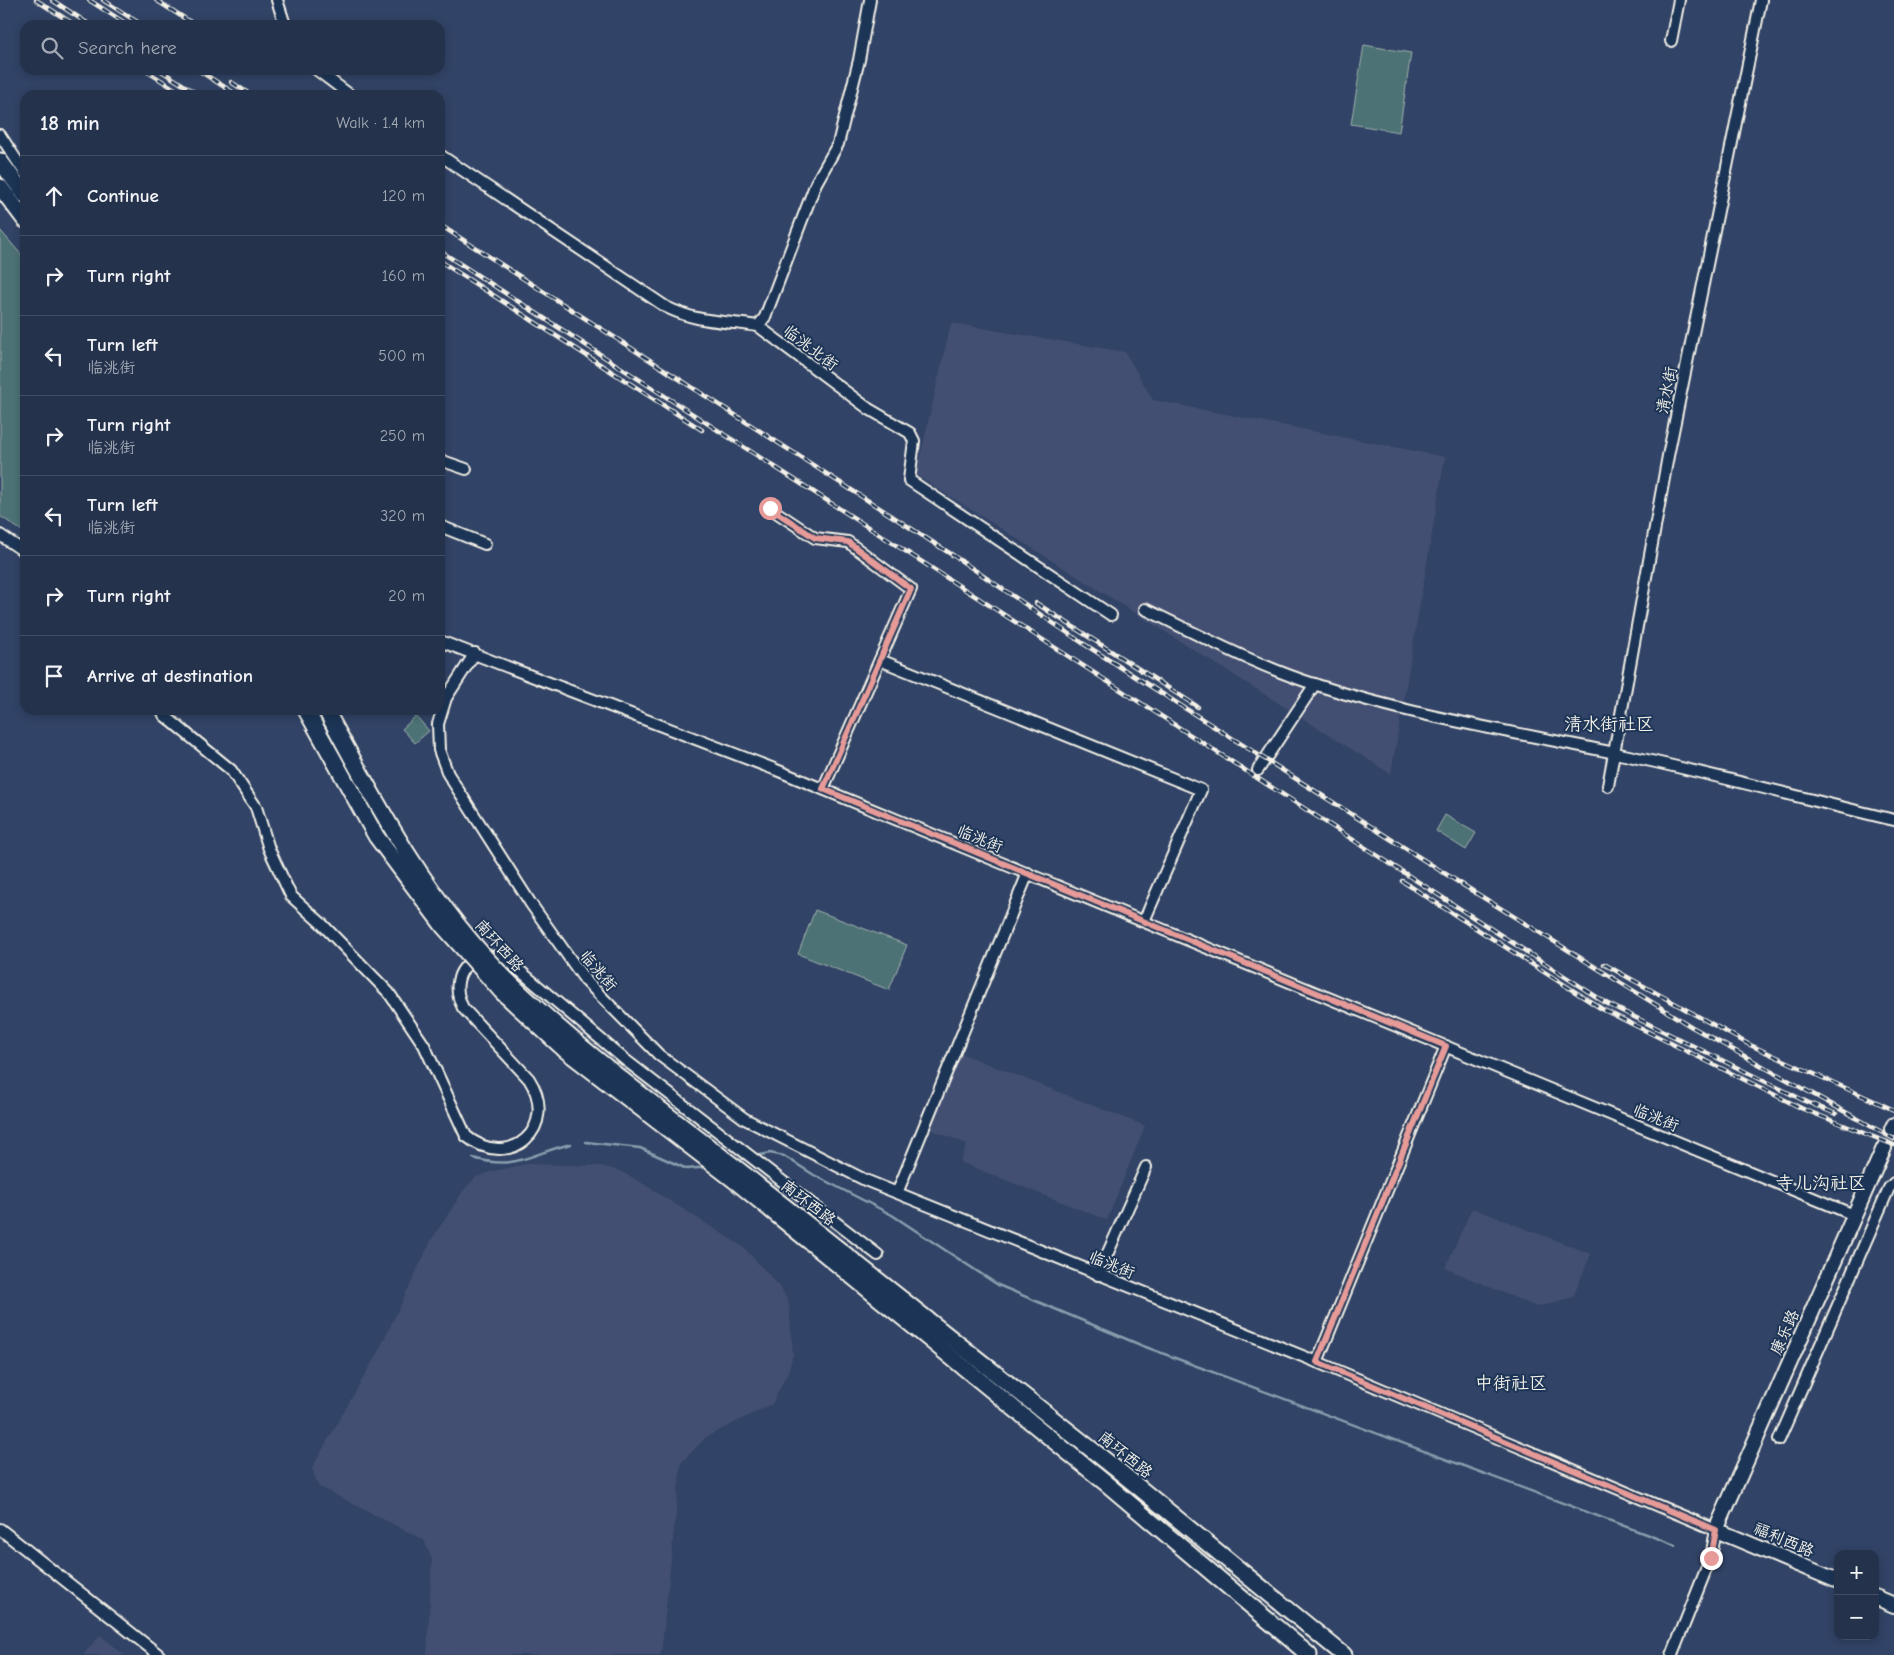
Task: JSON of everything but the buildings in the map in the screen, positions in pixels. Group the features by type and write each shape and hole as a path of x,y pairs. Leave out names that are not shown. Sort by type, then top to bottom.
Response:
{"highway":[{"path":"0,161 20,188"},
{"path":"0,186 20,213"},
{"name":"南环西路","path":"309,715 376,836 444,927 502,992 565,1050 740,1177 1120,1472 1344,1655"},
{"name":"南环西路","path":"329,715 390,828 451,916 510,983 575,1041 740,1177 1309,1655"}],"main road":[{"name":"康乐路","path":"1716,1530 1884,1148"},
{"path":"1108,1485 1120,1472"},
{"name":"福利西路","path":"1716,1530 1834,1579"},
{"path":"1879,1599 1894,1605"}],"street":[{"path":"277,0 283,20"},
{"path":"758,326 765,317 816,183 838,144 859,60 870,0"},
{"path":"1671,41 1678,0"},
{"name":"清水街","path":"1608,786 1616,753 1668,456 1761,0"},
{"path":"324,75 343,90"},
{"path":"0,135 20,159"},
{"name":"临洮北街","path":"445,158 666,307 686,317 705,321 736,322 758,326 869,409 910,433 914,441 909,480 1111,614"},
{"path":"445,462 466,469"},
{"path":"770,508 815,538 848,542 911,589 823,789"},
{"path":"445,528 485,544"},
{"path":"0,535 20,549"},
{"path":"1145,609 1252,660 1315,684 1369,701 1459,723 1616,753 1894,820"},
{"name":"临洮街","path":"445,643 823,789 1854,1215"},
{"name":"临洮街","path":"445,701 475,653"},
{"path":"880,660 1202,790 1144,922"},
{"path":"1258,770 1315,684"},
{"path":"164,715 231,770 256,807 269,849 291,896 321,923 389,993 424,1045 466,1136 476,1144 488,1149 502,1150 515,1146 530,1134 539,1116 540,1103 536,1090 529,1079 463,1008 458,998 459,976 465,967 478,958 495,955 506,959 624,1059 878,1255"},
{"name":"临洮街","path":"441,715 438,724 439,750 448,774 531,904 585,980 659,1055 745,1119 865,1180 1317,1362 1716,1530"},
{"path":"897,1193 1028,873"},
{"path":"1317,1362 1446,1046"},
{"path":"1098,1275 1146,1167"},
{"path":"1779,1440 1890,1188 1894,1184"},
{"path":"0,1529 159,1655"},
{"path":"1672,1655 1711,1558 1716,1530"}],"shaded area":[{"path":"951,323 1125,352 1153,400 1445,457 1391,774 916,475"},
{"path":"960,1053 1145,1126 1107,1220 960,1162 967,1144 930,1129"},
{"path":"527,1164 601,1166 620,1171 637,1180 743,1247 781,1288 789,1304 793,1355 788,1372 772,1404 706,1437 681,1463 661,1655 427,1655 432,1559 424,1540 318,1486 312,1468 378,1352 432,1239 463,1191 476,1177 493,1171"},
{"path":"1472,1208 1591,1254 1573,1297 1537,1307 1445,1268"},
{"path":"100,1635 125,1655 83,1655"}],"green space":[{"path":"1364,45 1411,53 1399,132 1351,124"},
{"path":"0,230 20,253 20,530 0,516"},
{"path":"416,716 429,731 415,743 402,729"},
{"path":"1445,815 1476,833 1466,850 1436,831"},
{"path":"815,910 907,945 889,990 798,954"}],"waterway":[{"path":"586,1142 640,1148 687,1169 709,1167"},
{"path":"473,1158 488,1162 513,1162 571,1144"},
{"path":"756,1156 770,1153 784,1156 814,1175 892,1215 998,1285 1143,1346 1675,1545"},
{"path":"736,1161 748,1158"}],"tunnel":[{"path":"1884,1148 1892,1129"}],"railway":[{"path":"36,0 67,20"},
{"path":"52,0 82,20"},
{"path":"89,0 120,20"},
{"path":"103,0 134,20"},
{"path":"156,0 187,20"},
{"path":"153,75 176,90"},
{"path":"168,75 191,90"},
{"path":"206,75 229,90"},
{"path":"231,82 243,90"},
{"path":"445,228 954,556 1084,644 1463,885 1692,1027 1894,1139"},
{"path":"445,254 1606,1003 1807,1102 1836,1114"},
{"path":"445,264 702,430"},
{"path":"1036,603 1198,707"},
{"path":"1402,881 1602,1009 1803,1109 1894,1145"},
{"path":"1604,964 1748,1044 1894,1110"}],"district":[{"name":"清水街社区","path":"1609,724"},
{"name":"寺儿沟社区","path":"1821,1183"},
{"name":"中街社区","path":"1511,1383"}],"route":[{"path":"770,508 815,538 848,542 911,589 823,789 1446,1046 1317,1362 1716,1530 1711,1558"}]}
